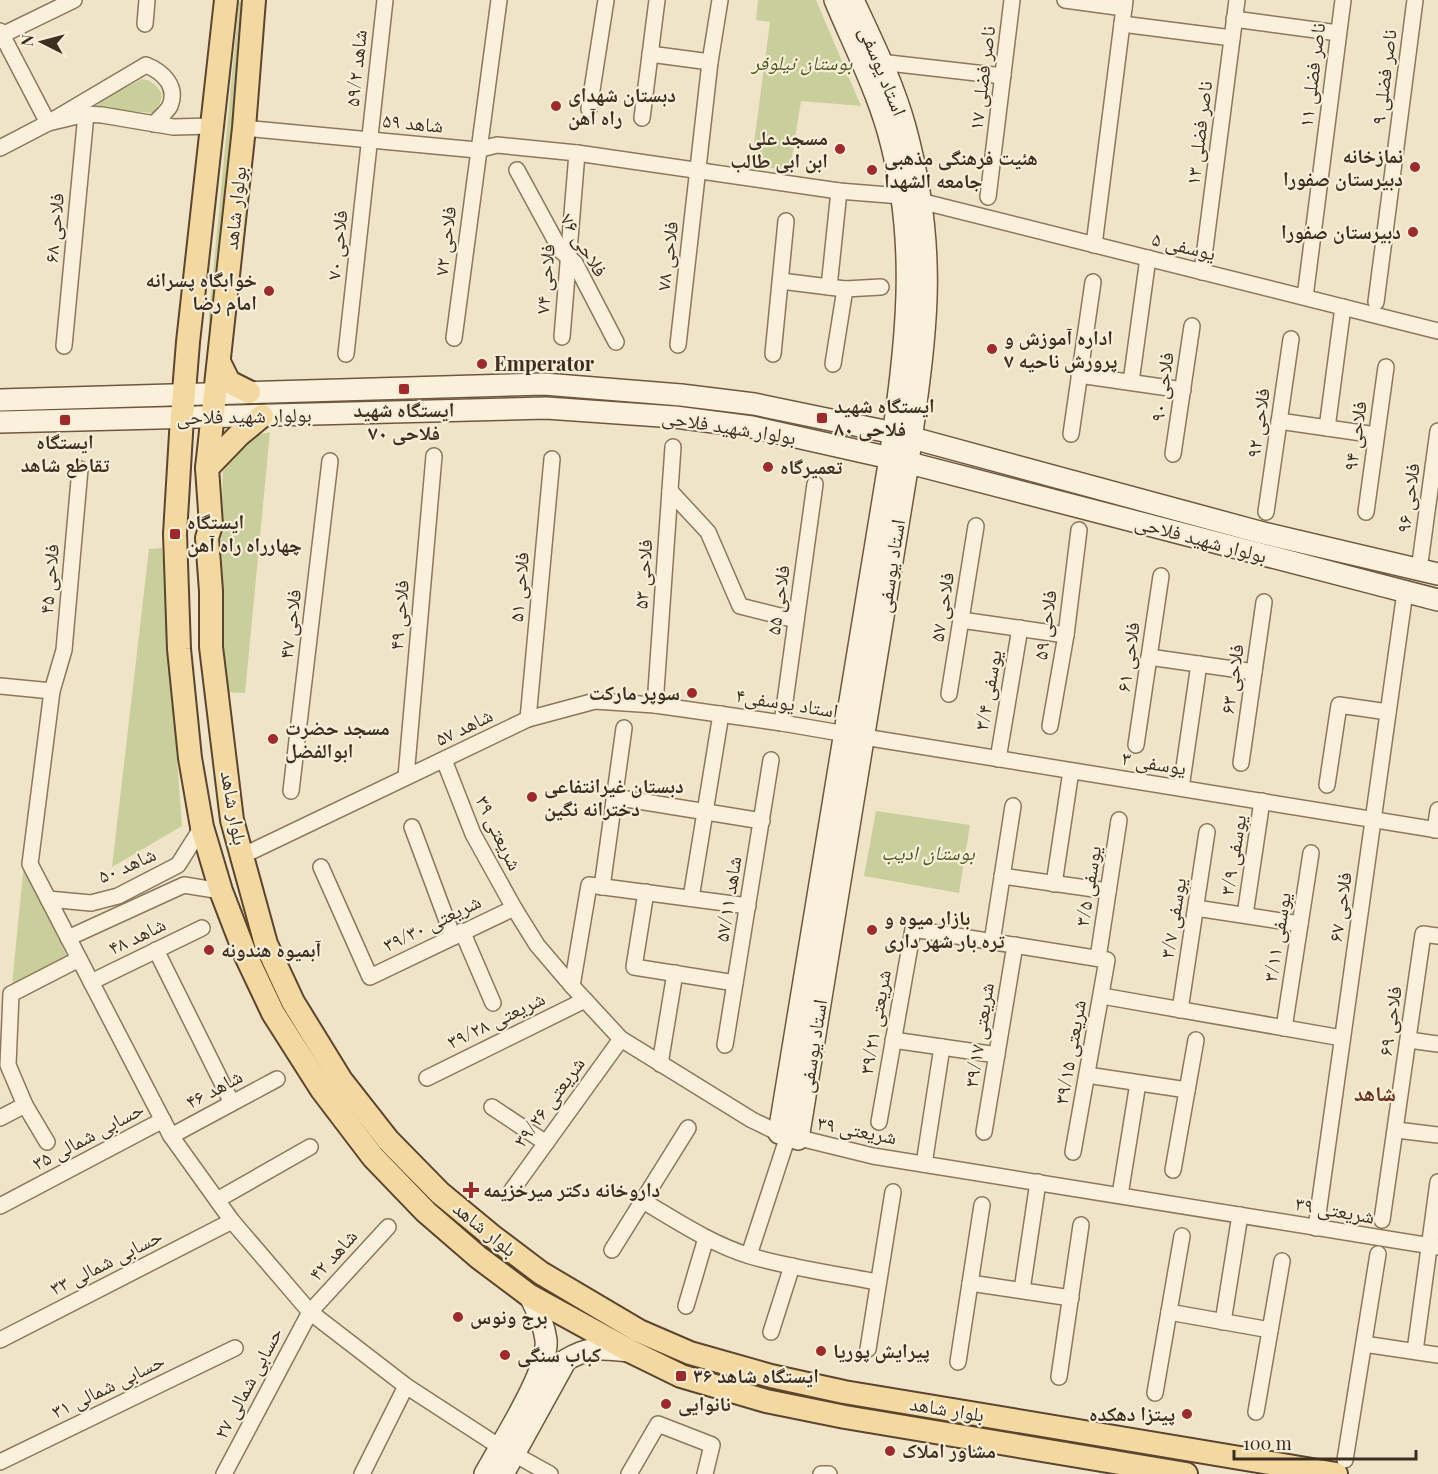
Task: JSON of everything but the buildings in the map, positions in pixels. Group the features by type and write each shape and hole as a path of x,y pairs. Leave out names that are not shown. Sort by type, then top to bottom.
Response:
{"main road":[{"name":"بولوار شاهد","path":"184,394 226,0"},
{"name":"بولوار شاهد","path":"214,405 244,128 254,0"},
{"name":"استاد یوسفی","path":"835,0 870,83 911,198"},
{"name":"استاد یوسفی","path":"788,1136 855,736 902,436 908,297 907,243 911,198 905,127 854,0"},
{"path":"219,362 229,382 249,392"},
{"name":"بولوار شهید فلاحی","path":"0,422 182,417 249,392 544,384 681,395 754,404 902,436 1263,533 1429,572"},
{"name":"بولوار شهید فلاحی","path":"0,400 184,394 214,405 262,416 546,408 621,412 752,427 899,460 1438,600"},
{"name":"بلوار شاهد","path":"184,394 175,534 179,649 190,758 202,827 221,891 246,956 273,1013 322,1090 373,1157 426,1212 478,1257 530,1296 681,1376 766,1401 845,1417 1186,1474"},
{"name":"بلوار شاهد","path":"214,405 207,468 211,525 207,538 211,591 211,647 232,820 266,944 293,1002 341,1080 388,1140 440,1193 541,1273 639,1331 690,1353 771,1377 844,1392 1341,1467"},
{"path":"207,468 239,435 262,416"},
{"path":"503,1474 507,1450 545,1354 546,1341 542,1320 530,1296"},
{"path":"546,1341 555,1340 562,1344 567,1352 566,1360"},
{"path":"485,1474 507,1450 566,1360 582,1350 630,1351"}],"street":[{"path":"48,123 1,34 74,0"},
{"path":"145,24 147,0"},
{"name":"شاهد ۵۹/۲","path":"370,140 385,0"},
{"name":"فلاحی ۷۲","path":"454,338 477,150 499,0"},
{"path":"589,109 606,0"},
{"path":"642,118 657,0"},
{"name":"فلاحی ۷۸","path":"678,345 710,62 720,0"},
{"name":"ناصر فضلی ۱۷","path":"988,197 1012,0"},
{"path":"1065,0 1125,4 1094,245"},
{"name":"ناصر فضلی ۱۳","path":"1202,272 1237,0"},
{"name":"ناصر فضلی ۱۱","path":"1305,297 1343,0"},
{"name":"ناصر فضلی ۹","path":"1377,302 1415,0"},
{"path":"1234,20 1338,33"},
{"path":"1122,24 1232,38"},
{"path":"651,54 710,62"},
{"path":"880,62 1003,76"},
{"path":"0,148 48,123 146,65 159,70 169,80 172,94 170,107 154,124"},
{"path":"48,123 86,114 172,126 213,126"},
{"name":"فلاحی ۶۸","path":"64,346 86,114"},
{"name":"شاهد ۵۹","path":"244,128 477,150 497,145 577,153 698,172"},
{"name":"فلاحی ۷۰","path":"346,354 370,140"},
{"name":"فلاحی ۷۴","path":"562,337 577,153"},
{"name":"فلاحی ۷۶","path":"517,170 561,251 575,263 616,342"},
{"name":"یوسفی ۵","path":"698,172 911,198 1438,331"},
{"path":"829,287 839,191"},
{"path":"773,354 786,221"},
{"path":"1131,382 1148,258"},
{"path":"781,280 845,289 881,287"},
{"path":"1071,434 1092,282"},
{"path":"834,364 845,289"},
{"path":"1327,428 1343,307"},
{"name":"فلاحی ۹۰","path":"1173,454 1191,326"},
{"name":"فلاحی ۹۲","path":"1266,513 1291,339"},
{"name":"فلاحی ۹۴","path":"1366,512 1386,367"},
{"path":"1079,375 1183,390"},
{"path":"1279,421 1376,435"},
{"name":"فلاحی ۹۶","path":"1429,572 1438,431"},
{"name":"فلاحی ۵۳","path":"655,705 673,447"},
{"name":"فلاحی ۴۹","path":"406,777 434,456"},
{"name":"فلاحی ۵۱","path":"528,719 552,459"},
{"name":"فلاحی ۴۷","path":"291,791 330,461"},
{"name":"فلاحی ۴۵","path":"48,899 30,864 52,691 64,650 80,469"},
{"name":"فلاحی ۵۵","path":"782,723 815,484"},
{"path":"670,491 708,532 740,606 796,620"},
{"name":"فلاحی ۵۷","path":"949,694 976,526"},
{"name":"فلاحی ۵۹","path":"1050,726 1066,635 1079,530"},
{"name":"فلاحی ۶۱","path":"1136,745 1161,576"},
{"name":"فلاحی ۶۷","path":"1316,1228 1405,592"},
{"name":"فلاحی ۶۳","path":"1241,763 1264,602"},
{"path":"961,620 1066,635"},
{"name":"یوسفی ۳/۴","path":"998,759 1020,628"},
{"path":"1149,657 1254,672"},
{"path":"1181,788 1199,664"},
{"path":"0,686 52,691"},
{"name":"شاهد ۵۷","path":"242,856 528,719 595,701 655,705 721,714"},
{"path":"1327,784 1339,705 1388,712"},
{"path":"691,898 721,714"},
{"name":"استاد یوسفی۴","path":"721,714 855,736"},
{"path":"602,887 624,728"},
{"name":"یوسفی ۳","path":"855,736 1437,830"},
{"name":"شریعتی ۳۹","path":"444,760 473,834 514,908 537,945 572,986 621,1039 752,1120 788,1136 873,1156 1434,1247"},
{"name":"شاهد ۵۷/۱۱","path":"725,1045 771,760"},
{"path":"1054,884 1071,771"},
{"path":"614,797 762,821"},
{"name":"یوسفی ۳/۹","path":"1245,915 1262,801"},
{"path":"1013,806 992,942 1103,959"},
{"path":"1437,830 1438,810"},
{"name":"یوسفی ۳/۵","path":"1103,959 1108,891 1119,820"},
{"name":"شاهد ۵۰","path":"48,899 91,903 118,896 178,865 202,827"},
{"path":"412,827 457,934 493,1003"},
{"name":"یوسفی ۳/۷","path":"1180,1010 1207,832"},
{"name":"یوسفی ۳/۱۱","path":"1284,1028 1311,853"},
{"path":"178,865 185,876 184,885"},
{"name":"شریعتی ۳۹/۳۰","path":"321,867 370,977 514,908"},
{"path":"1002,876 1108,891"},
{"path":"68,938 184,885 221,891"},
{"path":"572,986 589,885 748,906"},
{"path":"646,892 634,967 735,983"},
{"path":"48,899 171,1136 232,1221 310,1312 406,1386 507,1450 550,1474"},
{"path":"1196,908 1300,924"},
{"name":"شاهد ۴۸","path":"91,982 202,928"},
{"name":"شریعتی ۳۹/۲۱","path":"879,1122 913,928 992,942"},
{"name":"فلاحی ۶۹","path":"1382,1220 1409,1040 1431,935"},
{"name":"شریعتی ۳۹/۱۷","path":"984,1132 1015,945"},
{"path":"156,950 232,1103"},
{"path":"47,1142 25,1105 8,1065 11,994 79,959"},
{"name":"شریعتی ۳۹/۱۵","path":"1073,1152 1101,996 1103,959"},
{"path":"660,1064 675,973"},
{"path":"1101,996 1342,1038"},
{"name":"شریعتی ۳۹/۲۸","path":"427,1078 585,1000"},
{"name":"شریعتی ۳۹/۲۶","path":"512,1190 621,1039"},
{"path":"893,1040 997,1055"},
{"path":"1173,1170 1196,1040"},
{"path":"1409,1040 1438,1044"},
{"path":"924,1164 942,1047"},
{"path":"1087,1075 1187,1090"},
{"name":"شاهد ۴۶","path":"171,1136 276,1079"},
{"path":"1120,1195 1138,1083"},
{"path":"0,1118 25,1105"},
{"path":"492,1107 546,1143"},
{"name":"حسابی شمالی ۳۵","path":"0,1206 163,1120"},
{"path":"612,1250 688,1128"},
{"path":"1397,1130 1438,1135"},
{"path":"749,1255 788,1136"},
{"path":"217,1200 310,1147"},
{"path":"1022,1290 1038,1182"},
{"path":"1415,1351 1434,1247 1438,1182"},
{"path":"868,1349 893,1192"},
{"path":"643,1201 706,1238 749,1255 792,1266 877,1282"},
{"path":"958,1362 982,1205"},
{"path":"1223,1322 1240,1215"},
{"name":"حسابی شمالی ۳۳","path":"0,1340 232,1221"},
{"path":"1059,1377 1082,1225"},
{"name":"شاهد ۴۲","path":"310,1312 388,1227"},
{"path":"1155,1393 1182,1236"},
{"path":"686,1306 706,1238"},
{"path":"1341,1467 1378,1254"},
{"path":"1256,1412 1282,1261"},
{"path":"771,1332 792,1266"},
{"path":"970,1283 1071,1298"},
{"name":"حسابی شمالی ۲۷","path":"224,1474 310,1312"},
{"path":"1168,1312 1270,1330"},
{"path":"1364,1344 1438,1354"},
{"name":"حسابی شمالی ۳۱","path":"0,1461 235,1348"},
{"path":"362,1474 406,1386"},
{"path":"629,1474 658,1424 712,1445 705,1474"},
{"path":"821,1474 829,1474"}],"green space":[{"name":"بوستان نیلوفر","path":"758,0 816,0 861,106 801,101 790,170 751,166 770,22 756,20"},
{"path":"239,2 245,2 210,355 209,315"},
{"path":"142,79 153,83 161,93 160,103 154,113 94,108 106,98"},
{"path":"270,432 245,693 218,692 223,458 236,440"},
{"path":"162,548 182,826 112,867 149,549"},
{"name":"بوستان ادیب","path":"876,811 970,825 959,893 864,876"},
{"path":"24,863 67,957 12,985"}],"place":[{"name":"دبستان شهدای راه آهن","path":"556,106"},
{"name":"مسجد علی ابن ابی طالب","path":"840,149"},
{"name":"نمازخانه دبیرستان صفورا","path":"1415,167"},
{"name":"هئیت فرهنگی مذهبی جامعه الشهدا","path":"872,170"},
{"name":"دبیرستان صفورا","path":"1413,232"},
{"name":"خوابگاه پسرانه امام رضا","path":"269,291"},
{"name":"اداره آموزش و پرورش ناحیه ۷","path":"992,349"},
{"name":"Emperator","path":"482,364"},
{"name":"ایستگاه شهید فلاحی ۷۰","path":"404,389"},
{"name":"ایستگاه شهید فلاحی ۸۰","path":"822,418"},
{"name":"ایستگاه تقاطع شاهد","path":"65,420"},
{"name":"تعمیرگاه","path":"768,467"},
{"name":"ایستگاه چهارراه راه آهن","path":"175,534"},
{"name":"سوپر مارکت","path":"692,693"},
{"name":"مسجد حضرت ابوالفضل","path":"273,739"},
{"name":"دبستان غیرانتفاعی دخترانه نگین","path":"532,797"},
{"name":"بازار میوه و تره بار شهر داری","path":"872,930"},
{"name":"آبمیوه هندونه","path":"209,950"},
{"name":"داروخانه دکتر میرخزیمه","path":"471,1190"},
{"name":"برج ونوس","path":"458,1317"},
{"name":"پیرایش پوریا","path":"821,1351"},
{"name":"کباب سنگی","path":"505,1355"},
{"name":"ایستگاه شاهد ۳۶","path":"681,1376"},
{"name":"نانوایی","path":"666,1404"},
{"name":"پیتزا دهکده","path":"1187,1414"},
{"name":"مشاور املاک","path":"890,1451"}],"district":[{"name":"شاهد","path":"1375,1094"}]}
